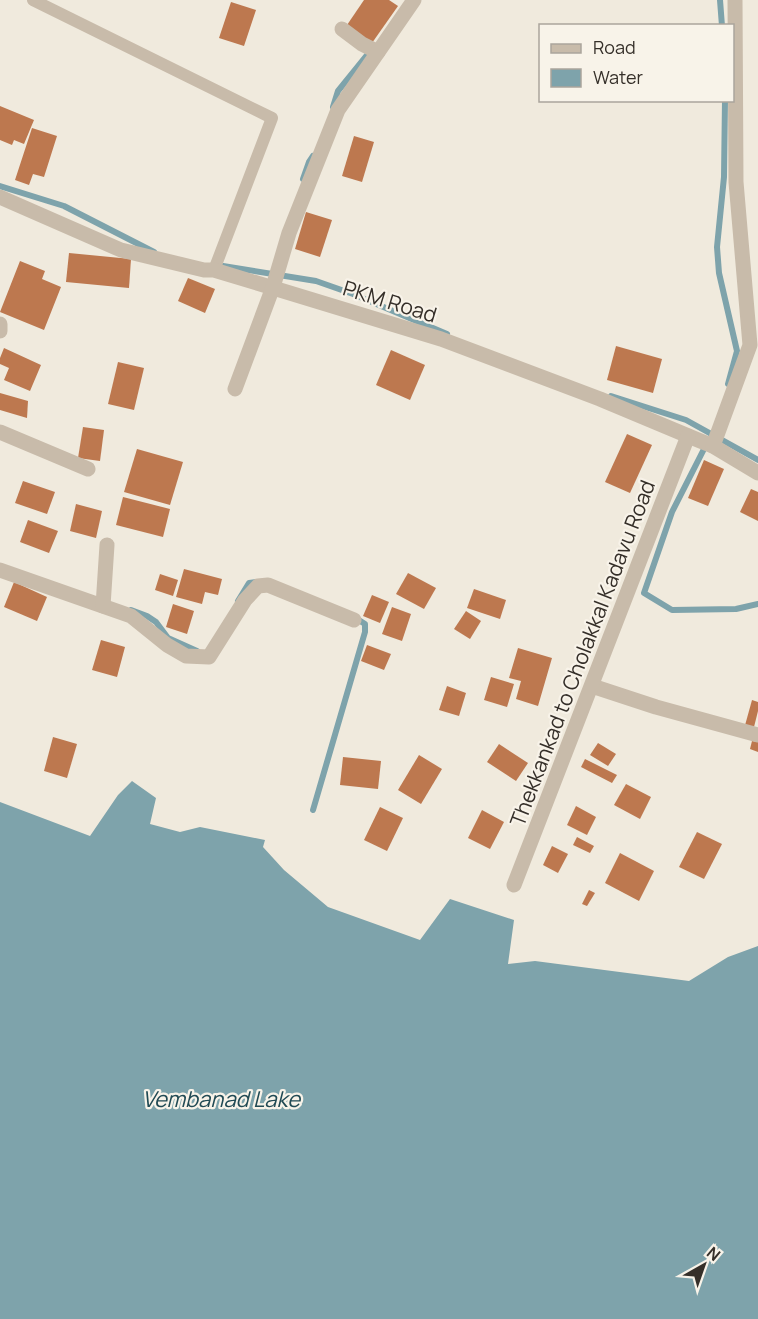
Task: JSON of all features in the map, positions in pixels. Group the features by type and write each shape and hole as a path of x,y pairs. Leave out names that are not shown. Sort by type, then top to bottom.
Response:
{"street":[{"path":"235,389 273,287 289,233 338,110 414,0"},
{"path":"713,446 750,345 736,182 735,0"},
{"path":"342,29 362,44 378,52"},
{"name":"PKM Road","path":"0,197 121,250 204,270 214,270 441,339 600,399 713,446 758,473"},
{"path":"0,324 0,331"},
{"path":"0,432 88,469"},
{"name":"Thekkankad to Cholakkal Kadavu Road","path":"514,885 688,436"},
{"path":"103,606 107,544"},
{"path":"0,570 131,616 167,645 186,656 209,657 245,600 258,586 268,585 354,620"},
{"path":"592,686 656,707 758,735"}],"lane":[{"path":"33,0 272,118 214,270"}],"water":[{"name":"Vembanad Lake","path":"132,781 156,798 150,824 180,832 200,827 265,840 263,847 284,870 328,907 420,940 450,899 514,920 508,964 535,961 689,981 728,957 758,946 758,1319 0,1319 0,802 90,836 118,795"}],"building":[{"path":"364,0 389,0 398,6 372,43 347,25"},
{"path":"231,2 256,10 244,46 219,38"},
{"path":"0,106 34,120 24,144 14,140 12,145 0,140"},
{"path":"32,128 57,136 44,177 33,174 29,185 15,180"},
{"path":"354,136 374,142 362,182 342,176"},
{"path":"306,212 332,220 320,257 295,249"},
{"path":"69,253 131,259 129,288 66,282"},
{"path":"20,261 45,271 42,279 61,287 44,330 0,312"},
{"path":"188,278 215,289 205,313 178,301"},
{"path":"616,346 662,359 653,393 607,380"},
{"path":"4,348 41,365 30,391 4,380 9,368 0,364"},
{"path":"391,350 425,365 410,400 376,385"},
{"path":"118,362 144,368 134,410 108,404"},
{"path":"0,393 28,401 27,418 0,410"},
{"path":"83,427 104,430 100,461 78,458"},
{"path":"627,434 652,445 630,493 605,482"},
{"path":"137,449 183,462 170,505 124,492"},
{"path":"704,460 724,469 708,506 688,498"},
{"path":"23,481 55,492 47,514 15,503"},
{"path":"751,489 758,492 758,521 740,512"},
{"path":"123,497 170,509 163,537 116,525"},
{"path":"76,504 102,511 96,538 70,531"},
{"path":"28,520 58,531 49,553 20,542"},
{"path":"184,569 222,579 218,595 205,592 202,604 176,597"},
{"path":"408,573 436,588 424,609 396,594"},
{"path":"160,574 178,580 173,596 155,590"},
{"path":"14,582 47,597 37,621 4,607"},
{"path":"474,589 506,600 500,619 467,608"},
{"path":"372,595 389,602 380,623 363,616"},
{"path":"173,604 194,611 187,634 166,627"},
{"path":"392,607 411,614 402,641 382,634"},
{"path":"466,611 481,621 470,639 454,629"},
{"path":"101,640 125,647 117,677 92,670"},
{"path":"367,645 391,654 384,670 361,661"},
{"path":"518,648 552,658 538,706 516,699 521,681 509,678"},
{"path":"491,677 514,684 507,707 484,700"},
{"path":"447,686 466,693 459,716 439,710"},
{"path":"752,700 758,702 753,731 744,729"},
{"path":"53,737 77,744 67,778 44,771"},
{"path":"752,741 758,742 758,752 750,749"},
{"path":"598,743 616,754 608,766 590,755"},
{"path":"499,744 528,763 516,781 487,762"},
{"path":"419,755 442,769 421,804 398,790"},
{"path":"343,757 381,761 378,789 340,785"},
{"path":"585,759 617,775 612,783 581,767"},
{"path":"626,784 651,797 640,819 614,805"},
{"path":"576,806 596,817 587,835 567,825"},
{"path":"380,807 403,818 387,851 364,840"},
{"path":"482,810 504,822 490,849 468,838"},
{"path":"697,832 722,844 704,879 679,867"},
{"path":"577,837 594,846 590,853 573,845"},
{"path":"552,846 568,854 558,873 543,865"},
{"path":"620,853 654,871 639,901 605,883"},
{"path":"589,890 595,893 587,906 582,904"}],"waterway":[{"path":"720,0 722,24"},
{"path":"333,107 338,91 368,54"},
{"path":"725,102 724,177 717,247 719,273 737,351 728,384"},
{"path":"303,179 313,156"},
{"path":"0,186 64,206 154,252"},
{"path":"223,266 316,281 353,294 447,334"},
{"path":"611,396 686,420 758,460"},
{"path":"706,445 672,512 644,593 672,610 736,609 758,604"},
{"path":"238,601 249,583 257,582"},
{"path":"131,610 156,622 168,638 197,651"},
{"path":"313,810 365,632 365,624 354,617"}]}
